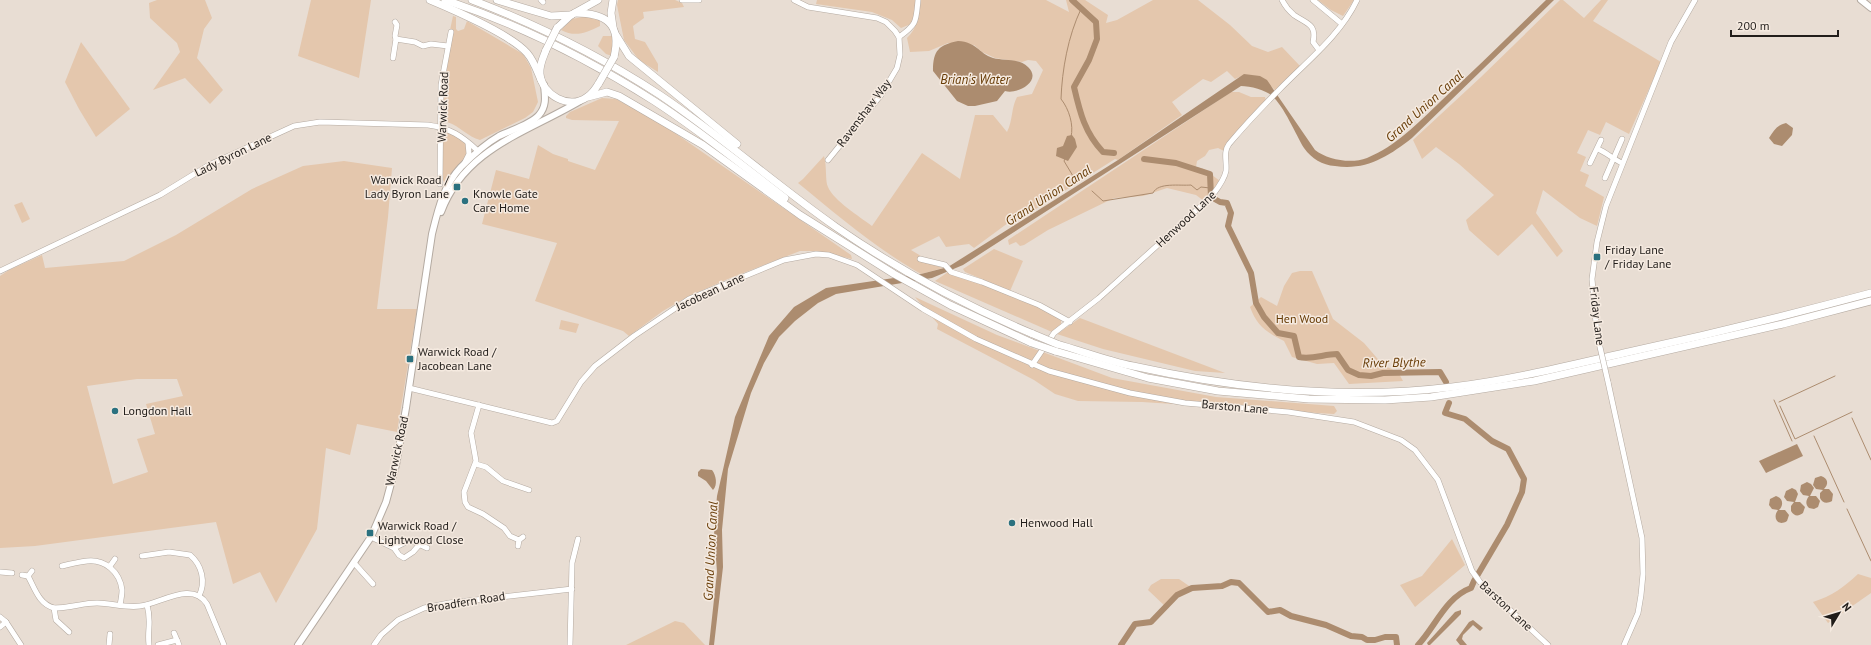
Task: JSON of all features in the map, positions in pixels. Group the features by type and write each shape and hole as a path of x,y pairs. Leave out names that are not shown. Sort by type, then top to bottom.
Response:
{"highway":[{"path":"430,0 485,26 516,44 532,59 542,83 556,98 566,101 584,99 602,92 613,93 652,114 703,145 800,214 894,274 922,290 978,319 1032,343 1148,378 1203,389 1309,399 1385,400 1437,397 1534,381 1783,324 1871,300"},
{"path":"444,0 496,18 527,32 591,64 654,101 709,139 831,232 866,256"},
{"path":"472,0 546,31 596,57 659,95 714,133 861,244 931,286 984,313 1057,344 1131,366 1248,386 1342,392 1424,390 1529,375 1778,318 1871,293"},
{"path":"497,0 551,16 596,14 608,21 625,51 638,63 861,244"},
{"path":"542,83 540,69 546,50 557,28 573,14 598,0"},
{"path":"584,99 599,83 614,57 616,48 615,32 611,13 613,0"}],"main road":[{"path":"1862,0 1871,8"},
{"path":"432,234 439,205 444,194 464,164 486,145 539,115 545,103 542,83"},
{"path":"432,234 443,206 464,171 492,149 516,134 584,99"},
{"path":"478,151 483,151 507,137 516,134"},
{"name":"Warwick Road","path":"298,645 355,564 371,537 383,510 396,465 432,234"}],"street":[{"path":"682,0 699,0"},
{"path":"794,0 808,7 877,18 886,22 896,31 899,37 913,27 916,18 918,0"},
{"path":"1282,0 1289,11 1312,27 1314,33 1313,42 1319,50 1342,24 1357,0"},
{"path":"1313,0 1342,24"},
{"name":"Friday Lane","path":"1624,645 1638,613 1643,574 1642,538 1598,334 1592,279 1594,262 1606,206 1671,42 1695,0"},
{"path":"393,58 396,39 395,36 398,24"},
{"name":"Warwick Road","path":"440,184 441,85 451,32"},
{"name":"Ravenshaw Way","path":"828,160 881,95 893,74 900,55 899,37"},
{"path":"396,39 416,42 423,46 431,44 448,46"},
{"name":"Henwood Lane","path":"1070,322 1211,197 1222,183 1226,171 1225,156 1228,146 1255,114 1319,50"},
{"name":"Lady Byron Lane","path":"0,271 160,195 209,165 264,138 300,124 340,122 428,125 440,127 456,133 478,151"},
{"path":"1605,178 1622,139"},
{"path":"1590,163 1601,140"},
{"path":"467,141 475,145 486,145"},
{"path":"464,164 470,149 467,141"},
{"path":"1598,149 1609,154 1613,159 1622,163"},
{"name":"Jacobean Lane","path":"409,388 552,424 557,421 581,382 595,366 641,331 689,299 784,260 816,254 829,256 857,265 948,324 1032,365"},
{"path":"920,259 945,266 951,272 1004,290 1039,305 1070,322 1054,332 1032,365"},
{"name":"Barston Lane","path":"1032,365 1130,393 1178,402 1288,412 1354,422 1401,440 1415,450 1438,480 1472,571 1480,582 1548,645"},
{"path":"479,405 471,433 476,464 464,492 464,502 468,507 483,514 504,528 510,536 521,539 518,546"},
{"path":"476,464 486,468 503,482 529,490"},
{"path":"371,537 394,548 398,556 404,558 413,552 420,544"},
{"path":"570,645 572,563 578,539"},
{"path":"394,548 410,540 427,548"},
{"path":"142,556 170,552 190,555 198,567 203,579 203,589 199,596"},
{"path":"110,566 115,559"},
{"path":"62,566 88,560 110,566 115,571 120,582 122,590 120,605"},
{"path":"355,564 373,584"},
{"path":"28,576 32,571"},
{"path":"3,574 12,573"},
{"path":"22,575 28,576 44,603 54,608 92,603 140,606 181,594 192,594 199,596 207,604 224,645"},
{"name":"Broadfern Road","path":"374,645 381,635 398,620 424,608 449,603 572,589"},
{"path":"147,604 151,621 148,637 149,645"},
{"path":"54,608 56,620 69,632"},
{"path":"0,617 6,622 21,645"},
{"path":"0,627 6,622"},
{"path":"158,645 178,642 174,633"},
{"path":"108,645 110,634"}],"green space":[{"path":"157,0 205,0 212,18 204,29 197,58 223,90 210,104 185,78 153,90 180,52 177,43 150,18 149,3"},
{"path":"311,0 371,0 359,78 298,56"},
{"path":"618,0 675,0 682,3 684,7 643,12 644,18 633,26 635,39 645,42 658,64 658,72 639,60 624,40 617,5"},
{"path":"817,0 916,0 914,17 911,24 901,28 892,20 872,12 816,4"},
{"path":"921,0 1046,0 1069,12 1066,0 1085,0 1108,15 1106,23 1117,20 1153,0 1198,0 1230,25 1252,46 1268,52 1282,47 1300,66 1279,86 1276,91 1262,79 1252,75 1241,76 1235,79 1227,71 1211,82 1203,79 1172,102 1182,115 1118,160 1115,159 1031,212 1008,223 974,248 969,244 946,247 939,236 911,250 921,256 920,260 943,268 921,274 873,243 798,183 824,156 827,185 831,192 841,203 872,226 922,153 960,179 975,115 993,115 1007,132 1017,97 1032,94 1043,70 1036,61 1028,60 1022,62 995,58 982,52 974,45 948,43 929,51 910,52 907,38 914,30 916,25"},
{"path":"1318,0 1354,0 1343,16 1331,10"},
{"path":"1560,0 1563,0 1584,18 1601,0 1608,0 1593,21 1661,62 1629,134 1606,122 1600,135 1588,130 1577,153 1586,157 1580,171 1589,175 1585,186 1604,197 1597,226 1580,218 1543,190 1536,213 1563,251 1557,257 1532,224 1498,256 1469,230 1466,220 1494,195 1459,164 1436,147 1422,159 1413,140 1481,77"},
{"path":"453,16 456,17 456,29 458,31 464,29 467,21 523,54 531,68 538,102 533,112 525,118 480,140 447,122 444,113 444,78 453,32 450,30"},
{"path":"593,17 600,20 600,26 577,34 572,34 561,30 572,19"},
{"path":"603,36 613,36 615,43 612,56 606,54 598,46"},
{"path":"81,42 130,109 96,137 65,82"},
{"path":"1231,92 1239,92 1251,97 1265,97 1266,101 1224,151 1218,148 1209,150 1205,156 1197,161 1196,167 1204,169 1220,181 1204,201 1196,195 1167,188 1143,196 1114,198 1048,230 1024,245 1020,246 1016,242 1009,245 1008,240"},
{"path":"602,98 616,99 659,122 851,255 852,259 817,251 800,251 728,279 687,297 663,311 629,336 623,331 535,301 557,243 482,224 496,170 529,179 538,145 553,154 568,159 568,161 595,170 619,121 572,120 566,118 566,116 570,112"},
{"path":"443,130 461,137 466,142 467,148 463,160 446,182 444,182 442,178"},
{"path":"344,161 392,168 388,217 377,309 417,309 397,432 357,424 350,455 326,448 317,529 276,603 260,572 233,584 216,522 35,546 0,548 0,276 9,270 42,255 45,268 124,261 176,235 252,189 303,166","holes":["137,379 177,379 183,396 146,404 155,434 137,439 148,472 113,484 87,386"]},
{"path":"22,202 30,219 22,223 14,205"},
{"path":"994,249 1023,261 1010,291 965,272 963,269"},
{"name":"Hen Wood","path":"1312,271 1333,319 1364,343 1383,365 1398,372 1403,381 1349,384 1334,363 1317,364 1292,357 1284,341 1272,335 1259,324 1250,307 1261,297 1277,306 1284,286 1292,273"},
{"path":"948,272 1039,306 1061,320 1061,325 1052,332 935,281"},
{"path":"915,297 997,335 1112,378 1216,397 1334,406 1337,411 1334,414 1142,402 1078,401 1055,394 1034,380 937,329 938,324"},
{"path":"1080,318 1225,373 1195,371 1103,349 1057,334"},
{"path":"561,320 579,324 576,333 559,329"},
{"path":"1452,539 1465,565 1415,607 1400,585 1422,576"},
{"path":"1858,574 1871,578 1871,593 1828,623 1813,602 1837,591"},
{"path":"1161,579 1179,579 1192,588 1177,595 1166,607 1148,590 1151,585"},
{"path":"675,621 684,623 705,645 626,645"}],"water":[{"path":"1546,0 1554,0 1412,138 1395,151 1376,161 1346,167 1330,165 1318,161 1304,148 1285,113 1272,96 1258,89 1241,86 963,265 932,278 836,294 818,303 795,321 779,337 764,363 751,393 728,469 722,530 723,567 714,645 709,645 717,572 714,530 717,496 735,417 769,336 794,307 826,288 921,274 948,267 1118,160 1244,74 1260,76 1267,80 1315,150 1333,159 1354,161 1367,158 1388,147 1415,126"},
{"name":"Brian's Water","path":"958,41 969,43 993,58 1016,61 1024,64 1032,72 1030,82 1022,89 1010,92 1005,91 997,101 968,106 957,101 933,71 933,64 938,50 946,44"},
{"path":"1786,123 1793,128 1792,135 1782,146 1774,144 1769,138 1776,128"},
{"path":"1072,135 1075,139 1077,147 1068,161 1056,156 1057,148 1063,146 1067,136"},
{"path":"1797,444 1803,456 1766,473 1759,461"},
{"path":"701,469 712,470 716,483 713,490 706,481 698,476 698,472"},
{"path":"1821,476 1827,481 1827,485 1824,489 1829,489 1833,494 1832,501 1830,502 1822,501 1820,498 1820,493 1823,490 1816,489 1813,485 1815,478"},
{"path":"1807,482 1814,488 1810,496 1816,496 1820,501 1818,507 1814,509 1809,508 1806,504 1809,496 1803,495 1800,491 1801,485"},
{"path":"1792,488 1796,490 1798,494 1795,502 1800,502 1805,507 1803,513 1799,515 1793,514 1791,511 1791,506 1794,502 1787,501 1784,497 1786,491"},
{"path":"1776,496 1780,498 1782,502 1782,506 1779,510 1785,510 1789,515 1787,521 1784,523 1777,521 1776,513 1778,510 1772,509 1769,505 1770,499"},
{"path":"1461,610 1461,614 1430,645 1428,645 1427,643 1455,612"},
{"path":"1473,620 1483,628 1480,631 1473,625 1463,635 1462,639 1467,645 1460,645 1456,640 1469,622"}],"waterway":[{"name":"River Blythe","path":"1072,0 1096,22 1097,39 1089,60 1074,87 1087,130 1103,152 1114,153"},
{"path":"1071,137 1071,122 1068,112 1061,99 1064,65 1069,42 1076,19 1081,9"},
{"name":"Grand Union Canal","path":"1065,159 1064,161 1076,181"},
{"name":"River Blythe","path":"1144,159 1176,163 1210,174 1211,197 1220,202 1227,203 1231,213 1228,226 1251,273 1256,303 1264,317 1278,333 1294,336 1299,357 1309,358 1337,354 1348,370 1359,375 1371,376 1383,373 1440,372 1446,382"},
{"path":"1092,191 1103,201 1153,193 1160,187 1170,185 1191,185 1197,190 1201,187 1210,188"},
{"path":"1779,402 1835,376"},
{"path":"1774,400 1792,441"},
{"name":"River Blythe","path":"1418,645 1448,605 1462,592 1471,588 1507,525 1522,492 1524,479 1508,449 1492,441 1465,419 1445,413 1449,403"},
{"path":"1780,406 1795,439 1852,412"},
{"path":"1852,418 1871,460"},
{"path":"1814,436 1844,502"},
{"path":"1847,509 1871,561"},
{"name":"River Blythe","path":"1121,645 1135,624 1151,622 1177,595 1192,588 1222,586 1231,582 1239,583 1268,612 1280,610 1291,616 1326,625 1351,636 1362,637 1367,640 1396,637 1397,645"}],"place":[{"name":"Warwick Road / Lady Byron Lane","path":"457,187"},
{"name":"Knowle Gate Care Home","path":"465,201"},
{"name":"Friday Lane / Friday Lane","path":"1597,257"},
{"name":"Warwick Road / Jacobean Lane","path":"410,359"},
{"name":"Longdon Hall","path":"115,411"},
{"name":"Henwood Hall","path":"1012,523"},
{"name":"Warwick Road / Lightwood Close","path":"370,533"}]}
